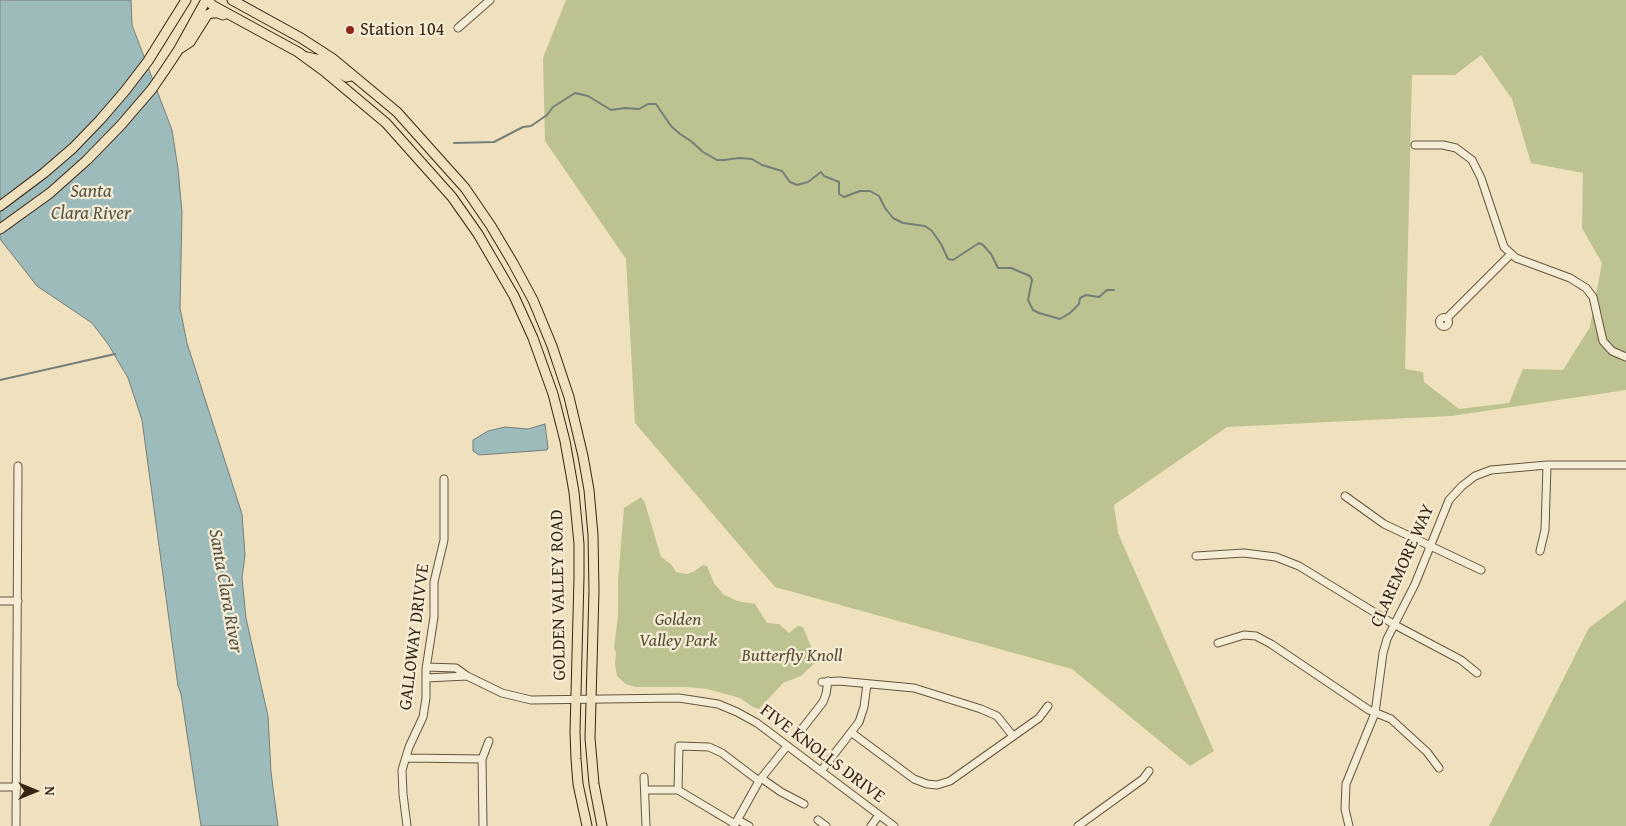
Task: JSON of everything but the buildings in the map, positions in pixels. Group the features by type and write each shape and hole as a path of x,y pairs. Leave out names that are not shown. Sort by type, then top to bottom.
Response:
{"main road":[{"path":"0,206 44,173 73,148 100,120 131,84 186,0"},
{"name":"GOLDEN VALLEY ROAD","path":"0,229 50,193 121,126 152,89 179,49 207,0 212,5 270,36 304,57 330,76 386,123 452,197 499,268 533,338 559,416 574,492 579,544 576,759 578,784 587,826"},
{"name":"GOLDEN VALLEY ROAD","path":"232,0 301,38 332,58 396,112 464,188 491,226 533,300 552,346 569,397 577,426 589,490 593,535 594,591 591,760 596,803 602,826"},
{"path":"179,49 190,42 207,15 211,13 218,13 270,36"},
{"path":"304,57 320,60 346,77 352,74"}],"street":[{"path":"458,28 490,0"},
{"path":"1416,145 1443,145 1456,148 1472,160 1481,178 1499,237 1504,247 1516,258 1570,278 1586,288 1593,297 1603,341 1612,351 1626,357"},
{"path":"1447,318 1511,254"},
{"path":"1540,551 1545,530 1547,465"},
{"name":"CLAREMORE WAY","path":"1349,826 1345,809 1346,784 1375,713 1383,653 1387,639 1416,584 1449,500 1475,476 1491,470 1547,465 1626,465"},
{"path":"16,826 18,466"},
{"name":"GALLOWAY DRIVVE","path":"406,826 402,770 409,747 422,717 426,698 426,667 434,617 434,582 444,540 444,479"},
{"path":"1345,496 1384,524 1481,570"},
{"path":"1196,556 1244,553 1276,557 1299,566 1396,625 1461,660 1477,673"},
{"path":"0,601 18,601"},
{"path":"1218,643 1244,635 1256,636 1271,644 1375,713 1391,719 1427,752 1439,768"},
{"name":"FIVE KNOLLS DRIVE","path":"426,667 456,668 467,676 502,693 531,700 679,698 718,704 758,723 894,826"},
{"path":"426,678 467,676"},
{"path":"802,729 823,702 826,694 825,682 914,688 981,709 997,716 1013,736"},
{"path":"821,771 859,722 864,707 867,684"},
{"path":"852,733 914,779 927,784 937,785 950,781 1039,718 1048,706"},
{"path":"484,826 482,759 489,741"},
{"path":"678,790 679,746 709,747 730,758 781,792 804,804"},
{"path":"736,823 760,779 787,746"},
{"path":"406,758 482,759"},
{"path":"1078,826 1143,779 1149,771"},
{"path":"644,777 646,826"},
{"path":"0,787 17,787"},
{"path":"645,790 678,790 736,823 748,826"},
{"path":"871,826 879,815"},
{"path":"818,820 826,826"}],"green space":[{"path":"566,0 1626,0 1626,390 1451,416 1227,427 1114,505 1118,533 1214,751 1190,766 1072,669 775,587 635,423 626,259 545,141 543,58","holes":["1481,55 1512,99 1531,163 1583,173 1582,228 1602,263 1590,327 1563,370 1523,369 1509,403 1459,409 1424,382 1423,372 1405,369 1412,75 1455,75"]},
{"name":"Golden Valley Park","path":"641,497 645,503 661,557 671,564 676,572 687,574 703,565 707,566 714,583 723,594 737,601 755,604 767,623 779,624 789,633 798,626 803,627 817,661 801,676 783,683 759,709 740,698 707,689 636,687 626,684 617,676 616,652 614,649 618,615 618,581 624,508"},
{"path":"1626,600 1626,826 1489,826 1589,628"}],"water":[{"name":"Santa Clara River","path":"0,0 131,0 132,25 172,130 182,212 180,308 187,343 242,514 245,555 242,578 246,618 268,716 271,772 278,826 201,826 181,694 178,686 142,420 128,378 108,344 92,323 37,286 0,239"},
{"path":"545,424 547,450 479,455 473,451 473,440 488,431 505,427 528,429"}],"waterway":[{"path":"454,143 494,142 523,127 531,126 547,115 553,107 575,93 588,96 611,110 639,109 648,104 656,104 671,126 703,152 717,160 752,159 762,165 782,171 790,182 797,185 808,182 821,172 824,176 839,182 839,194 844,197 860,191 870,191 879,196 893,218 903,223 925,226 932,231 948,259 953,260 979,243 983,245 991,254 998,268 1011,268 1030,276 1032,280 1028,300 1033,310 1039,313 1060,319 1079,304 1080,298 1086,295 1099,297 1107,290 1114,290"},
{"path":"0,380 115,354"}],"place":[{"name":"Station 104","path":"350,30"}],"park label":[{"name":"Butterfly Knoll","path":"792,656"}]}
